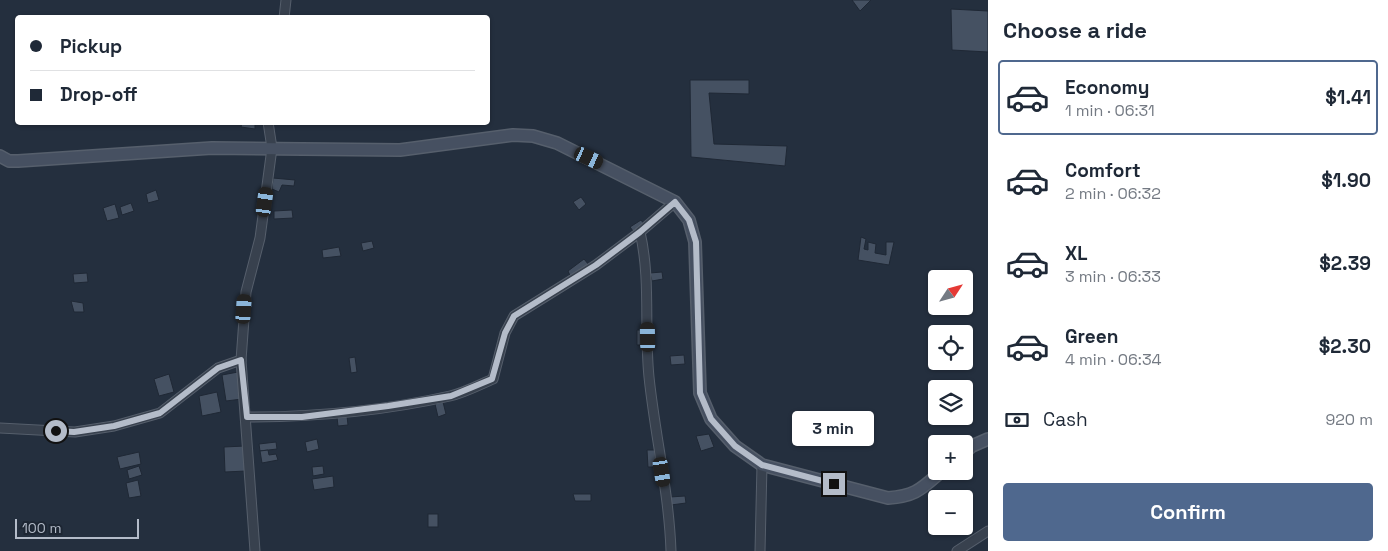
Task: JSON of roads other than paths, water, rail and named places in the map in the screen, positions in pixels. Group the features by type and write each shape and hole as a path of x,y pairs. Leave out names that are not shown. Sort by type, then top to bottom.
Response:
{"main road":[{"path":"0,156 9,161 18,161 212,148 400,150 512,135 533,136 557,143 675,202 689,220 696,242 700,393 705,408 718,429 735,446 762,465 888,498 908,496 920,490 932,480"},
{"path":"973,446 988,439"}],"street":[{"path":"284,15 286,0"},
{"path":"255,551 247,417 241,360 246,292 260,238 272,148 268,125"},
{"path":"247,417 302,417 451,396 492,379 505,333 514,316 596,265 640,232 675,202"},
{"path":"640,232 647,260 649,375 670,524 671,551"},
{"path":"0,428 74,432 114,426 160,413 218,368 241,360"},
{"path":"760,551 762,465"},
{"path":"957,551 988,530"}]}
